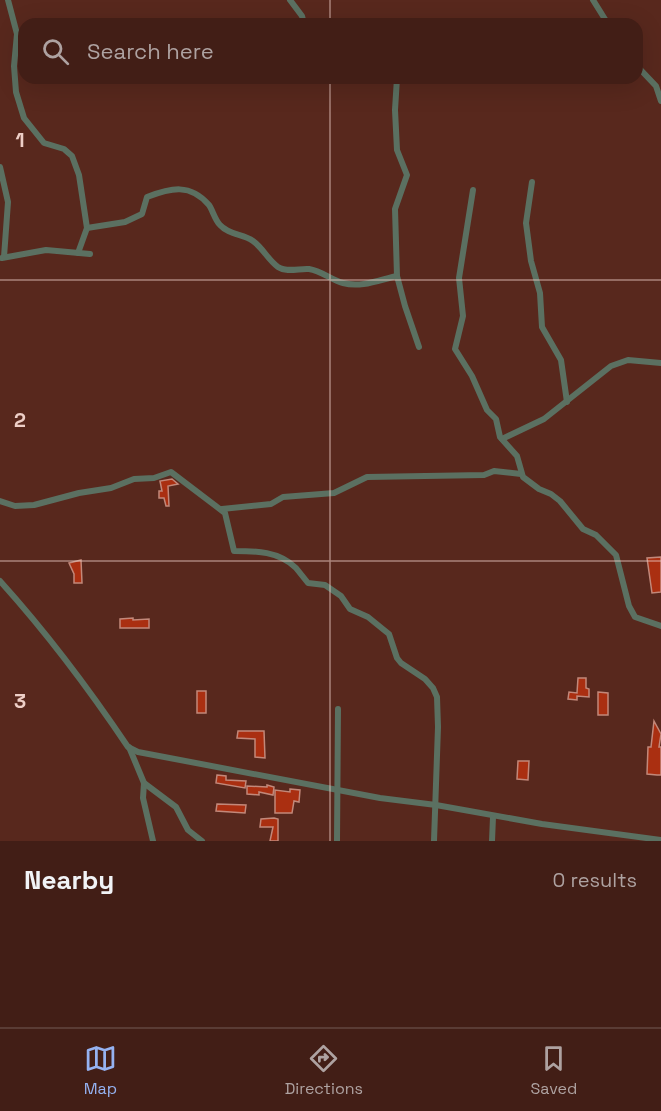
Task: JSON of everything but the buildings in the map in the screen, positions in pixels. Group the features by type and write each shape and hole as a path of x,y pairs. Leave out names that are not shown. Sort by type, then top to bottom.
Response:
{"street":[{"path":"8,0 17,34 14,66 16,92 24,118 44,143 64,149 72,156 79,175 87,228 78,253"},
{"path":"290,0 303,18"},
{"path":"593,0 604,18"},
{"path":"643,72 656,86 661,101"},
{"path":"397,84 397,150 407,175 395,209 397,276 420,347"},
{"path":"0,167 8,202 2,258 46,250 90,254"},
{"path":"532,182 526,223 531,261 540,293 542,327 561,360 567,402"},
{"path":"87,228 125,222 142,214 147,197 161,192 183,189 195,192 210,206 220,225 235,235 250,239 261,247 279,268 294,271 307,269 320,272 342,283 360,285 397,276"},
{"path":"472,190 459,278 463,316 455,349 472,376 487,410 496,419 502,439 517,456 521,474"},
{"path":"502,439 544,419 611,366 627,360 661,363"},
{"path":"222,509 271,504 283,497 334,493 367,477 484,475 494,471 521,474 538,489 551,494 560,501 584,529 596,535 616,555 628,606 635,617 661,626"},
{"path":"0,501 15,506 34,505 79,493 111,488 134,479 154,478 171,472 186,481 197,494 222,509 234,551 276,555 296,568 308,583 325,585 341,596 350,609 368,617 388,634 400,663 425,679 433,687 437,697 434,841"},
{"path":"0,581 32,616 83,681 128,747 144,783 143,798 153,841"},
{"path":"337,841 339,822 336,790 339,764 338,709"},
{"path":"128,747 138,753 336,790 436,805 494,817 661,840"},
{"path":"144,783 176,807 188,830 202,841"},
{"path":"492,841 494,817"}]}
